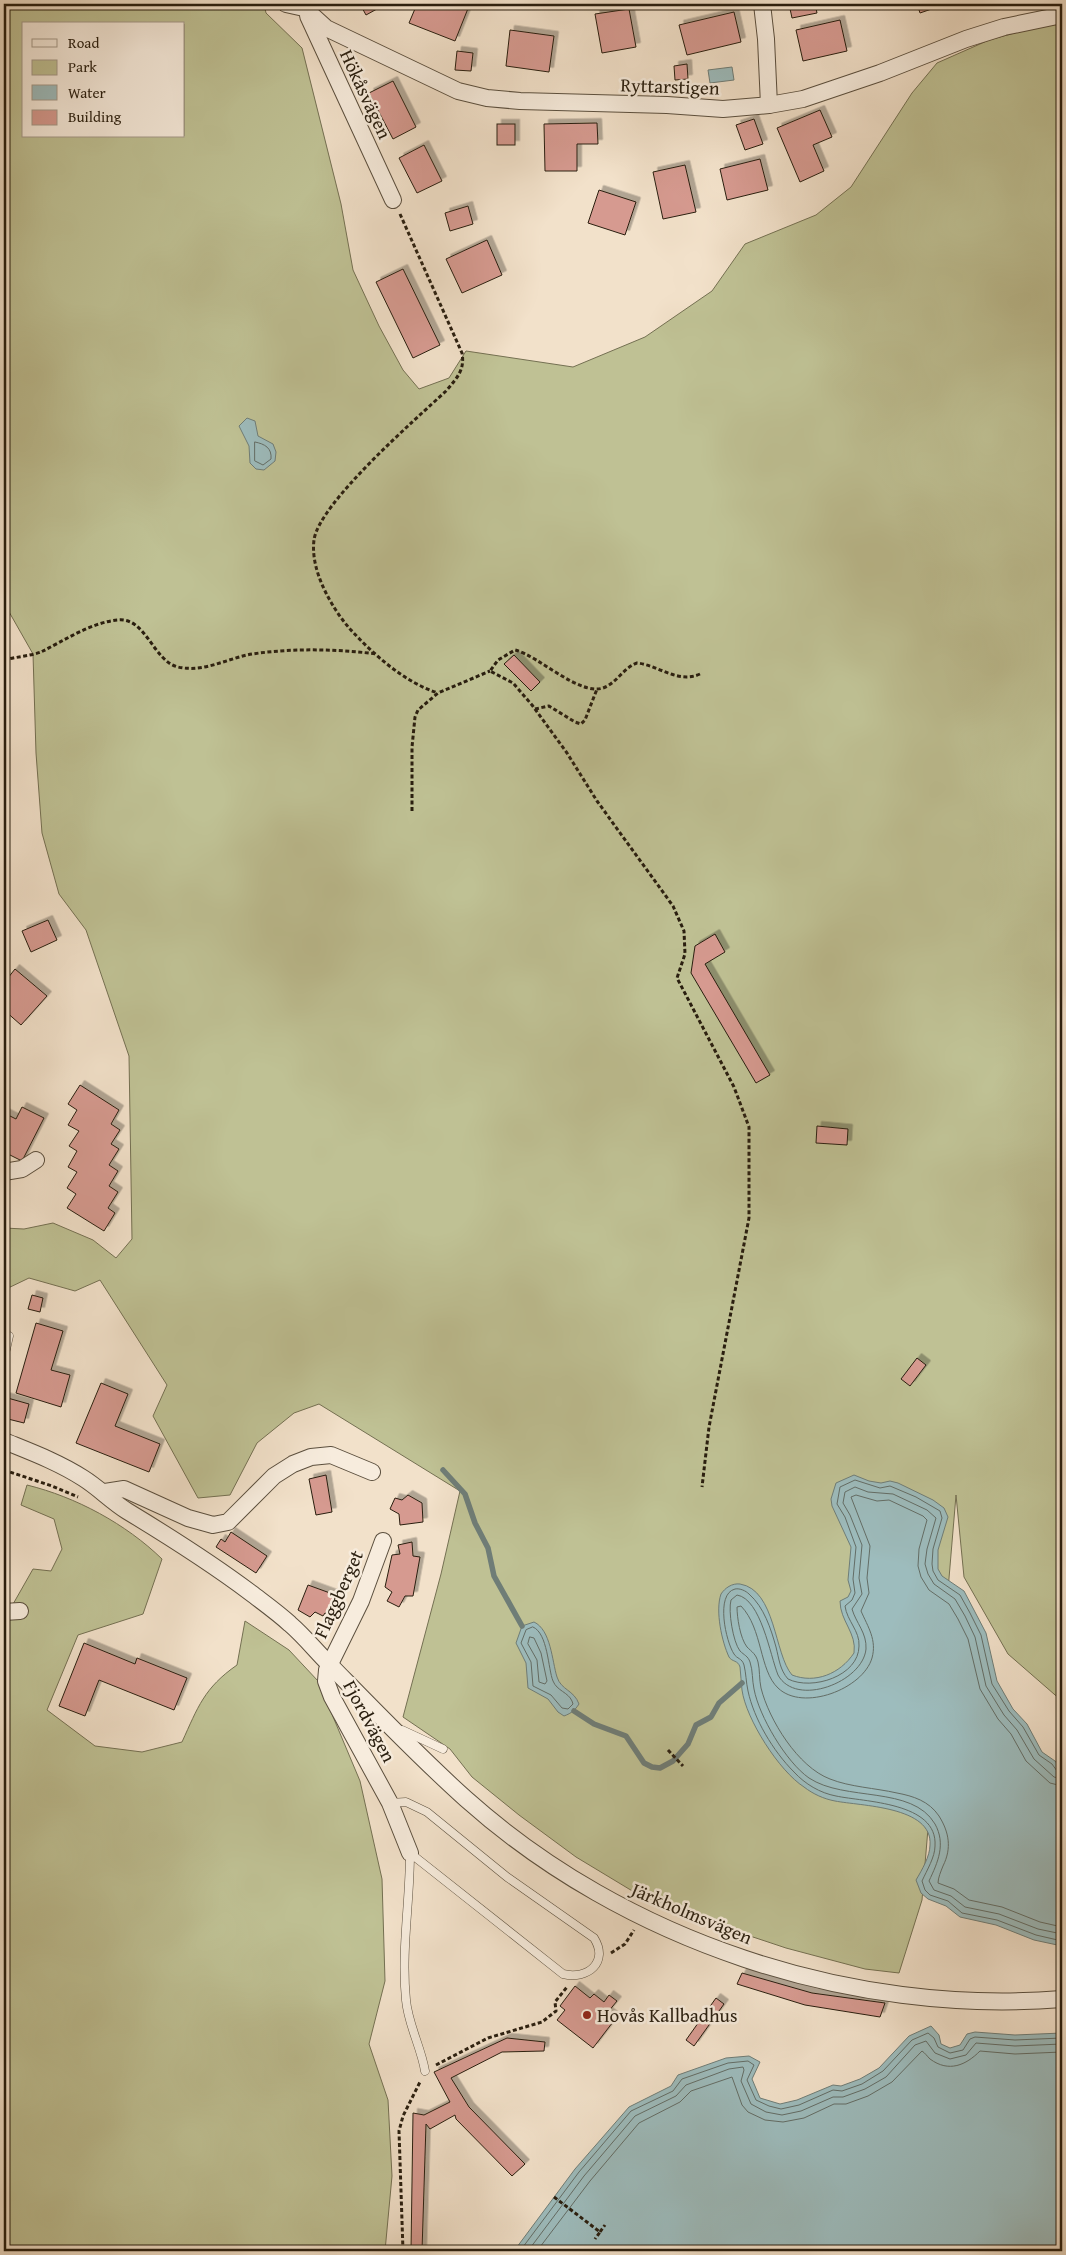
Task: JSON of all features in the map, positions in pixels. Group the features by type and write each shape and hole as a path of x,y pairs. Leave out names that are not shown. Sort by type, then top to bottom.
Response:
{"street":[{"name":"Ryttarstigen","path":"286,4 304,6 326,28 414,71 458,91 487,98 723,108 769,106 803,99 1004,27 1062,15"},
{"path":"762,4 766,38 769,106"},
{"name":"Hökåsvägen","path":"304,6 393,200"},
{"path":"4,1172 22,1168 36,1160"},
{"name":"Fjordvägen","path":"4,1442 52,1461 105,1492 123,1509 210,1562 289,1622 329,1664 326,1681 332,1697 390,1803 410,1853"},
{"path":"105,1492 124,1489 213,1526 228,1522 274,1476 293,1464 311,1457 331,1456 372,1472"},
{"name":"Flaggberget","path":"329,1664 361,1601 383,1540"},
{"name":"Järkholmsvägen","path":"329,1664 397,1734 468,1800 506,1832 546,1860 640,1916 696,1940 781,1969 891,1994 960,2002 1032,2002 1062,1999"}],"lane":[{"path":"4,1358 9,1336"},
{"path":"397,1734 402,1730 409,1731 443,1749"},
{"path":"390,1803 406,1802 426,1812 507,1877 594,1938 600,1946 599,1959 592,1969 582,1975 572,1976 563,1974 410,1853"},
{"name":"Fjordvägen","path":"410,1853 405,1942 406,2003 426,2071"}],"path":[{"path":"393,200 462,353 464,364 460,374 446,391 334,501 318,526 314,539 314,555 316,568 335,608 360,639 419,686 438,693"},
{"path":"4,660 39,652 63,640 118,620 130,622 142,630 164,658 178,667 196,668 250,654 308,650 332,649 377,654"},
{"path":"412,811 411,773 415,717 424,704 438,693 490,671 498,660 515,650 552,668 570,680 596,689 610,684 631,665 636,663 680,677 692,677 700,674"},
{"path":"490,671 513,683 535,709 673,906 684,931 685,945 685,954 677,978 734,1087 749,1127 749,1218 714,1398 702,1487"},
{"path":"535,709 549,706 581,724 585,720 596,689"},
{"path":"668,1750 684,1766"},
{"path":"599,1959 626,1944 631,1934"},
{"path":"403,2251 399,2131 403,2116 426,2071 488,2038 542,2022 556,2011 555,2002 571,1983 582,1975"},
{"path":"554,2198 600,2232"},
{"path":"595,2239 605,2226"}],"green space":[{"path":"4,4 264,4 266,13 302,48 341,204 353,270 379,326 403,370 419,389 449,378 466,351 573,367 645,337 712,291 745,244 816,215 851,187 912,93 937,63 989,40 1062,20 1062,1701 1008,1654 964,1577 956,1495 922,1900 899,1973 865,1969 786,1948 696,1918 634,1892 576,1857 519,1815 472,1777 450,1749 403,1717 441,1574 460,1491 319,1404 294,1413 257,1443 230,1495 198,1498 153,1416 167,1385 100,1280 75,1291 29,1278 4,1290 4,1228 24,1229 53,1223 93,1240 116,1258 132,1239 129,1056 86,930 59,894 42,833 36,753 33,654 4,603"},
{"path":"27,1485 82,1504 99,1513 133,1534 162,1559 143,1614 78,1635 47,1710 95,1746 142,1752 182,1742 209,1690 237,1665 245,1621 289,1650 318,1681 360,1781 382,1879 385,1981 369,2044 388,2100 392,2176 385,2251 4,2251 4,1620 33,1569 51,1571 62,1549 54,1519 21,1505"}],"water":[{"path":"732,67 734,80 710,83 708,70"},
{"path":"247,418 255,421 258,436 273,444 276,452 275,461 264,470 256,469 250,463 249,446 239,426"},
{"path":"854,1475 869,1481 898,1483 933,1500 944,1508 948,1517 938,1550 938,1569 942,1576 964,1591 986,1633 997,1681 1013,1709 1027,1724 1042,1752 1055,1761 1062,1770 1062,1946 1034,1940 996,1925 960,1917 946,1906 928,1899 921,1893 916,1880 930,1849 928,1832 920,1822 908,1815 893,1810 831,1800 811,1792 794,1779 774,1757 750,1715 742,1690 740,1667 738,1663 729,1657 722,1635 719,1617 721,1594 729,1586 740,1584 752,1589 761,1598 768,1610 781,1653 792,1675 801,1678 818,1678 842,1667 854,1653 853,1639 843,1615 840,1601 848,1597 851,1591 848,1580 851,1547 832,1506 831,1499 836,1483"},
{"path":"534,1622 544,1632 550,1646 557,1677 561,1685 577,1699 579,1704 573,1711 564,1716 558,1712 548,1699 528,1688 526,1663 516,1643 522,1626"},
{"path":"931,2026 939,2035 941,2044 950,2048 960,2045 967,2034 975,2032 1015,2035 1062,2033 1062,2251 514,2251 575,2169 629,2107 671,2086 678,2075 726,2058 749,2056 760,2062 752,2079 760,2098 780,2104 797,2100 833,2085 841,2086 860,2079 879,2068 909,2036"}],"building":[{"path":"360,4 386,4 366,15"},
{"path":"417,4 463,4 469,6 455,41 409,23"},
{"path":"789,4 815,4 817,13 792,18"},
{"path":"917,4 946,4 920,13"},
{"path":"629,9 636,47 602,53 595,14"},
{"path":"734,12 741,42 687,55 679,25"},
{"path":"840,20 847,51 803,61 796,30"},
{"path":"510,30 554,36 549,72 506,66"},
{"path":"457,51 473,53 471,71 455,70"},
{"path":"687,64 688,79 675,80 674,66"},
{"path":"393,81 416,127 393,139 369,93"},
{"path":"820,110 832,137 813,145 824,171 800,182 777,128"},
{"path":"754,119 763,144 745,150 736,125"},
{"path":"597,123 598,144 577,144 577,171 545,171 544,124"},
{"path":"497,124 515,124 515,145 497,145"},
{"path":"424,145 442,181 417,193 399,158"},
{"path":"760,159 768,190 727,200 720,169"},
{"path":"685,165 696,212 663,219 653,172"},
{"path":"599,190 636,202 625,235 588,223"},
{"path":"468,206 473,224 450,231 445,213"},
{"path":"487,240 502,275 462,293 446,259"},
{"path":"403,269 440,345 413,358 376,282"},
{"path":"514,655 540,682 531,691 504,664"},
{"path":"48,920 57,940 31,952 22,931"},
{"path":"715,934 725,952 705,964 770,1075 756,1083 691,973 695,946"},
{"path":"15,969 47,996 21,1025 4,1010 4,983"},
{"path":"80,1085 119,1110 111,1124 120,1130 111,1144 119,1149 109,1165 118,1171 109,1186 118,1192 108,1208 115,1213 104,1231 67,1208 76,1194 67,1188 77,1172 68,1167 77,1151 69,1146 79,1131 68,1125 77,1110 68,1104"},
{"path":"22,1107 44,1118 22,1161 4,1152 4,1113 16,1119"},
{"path":"817,1126 848,1129 847,1145 816,1143"},
{"path":"32,1295 43,1298 40,1312 28,1309"},
{"path":"36,1323 63,1331 51,1370 70,1375 61,1407 16,1393"},
{"path":"917,1358 926,1365 910,1386 901,1379"},
{"path":"101,1383 128,1394 115,1426 160,1444 149,1472 76,1443"},
{"path":"4,1397 29,1404 24,1423 4,1418"},
{"path":"326,1475 332,1512 316,1515 309,1479"},
{"path":"408,1495 422,1503 423,1522 400,1525 399,1514 390,1509 395,1498 402,1500"},
{"path":"231,1532 267,1556 256,1573 216,1547 221,1539 225,1542"},
{"path":"412,1542 413,1556 420,1557 413,1596 405,1596 399,1607 387,1601 392,1592 385,1587 392,1555 400,1554 398,1545"},
{"path":"308,1585 341,1597 336,1616 325,1613 323,1616 315,1612 310,1617 298,1610"},
{"path":"84,1643 135,1664 137,1658 187,1678 174,1710 99,1680 85,1716 59,1706"},
{"path":"742,1973 812,1993 885,2003 880,2017 805,2005 737,1984"},
{"name":"Hovås Kallbadhus","path":"575,1986 590,1998 594,1994 604,2002 609,1995 617,2001 608,2012 616,2018 593,2048 557,2020 565,2010 560,2006"},
{"path":"716,1998 724,2004 694,2046 686,2040"},
{"path":"507,2038 545,2042 544,2051 502,2052 451,2078 469,2107 525,2164 512,2176 456,2119 455,2115 430,2129 426,2124 422,2251 411,2251 413,2113 424,2115 450,2102 434,2072"}],"waterway":[{"path":"443,1470 465,1494 475,1523 488,1548 494,1576 522,1626"},
{"path":"574,1711 594,1724 626,1736 644,1763 660,1768 673,1761 688,1744 696,1725 711,1717 719,1703 742,1683"}],"place":[{"name":"Hovås Kallbadhus","path":"587,2015"}]}
